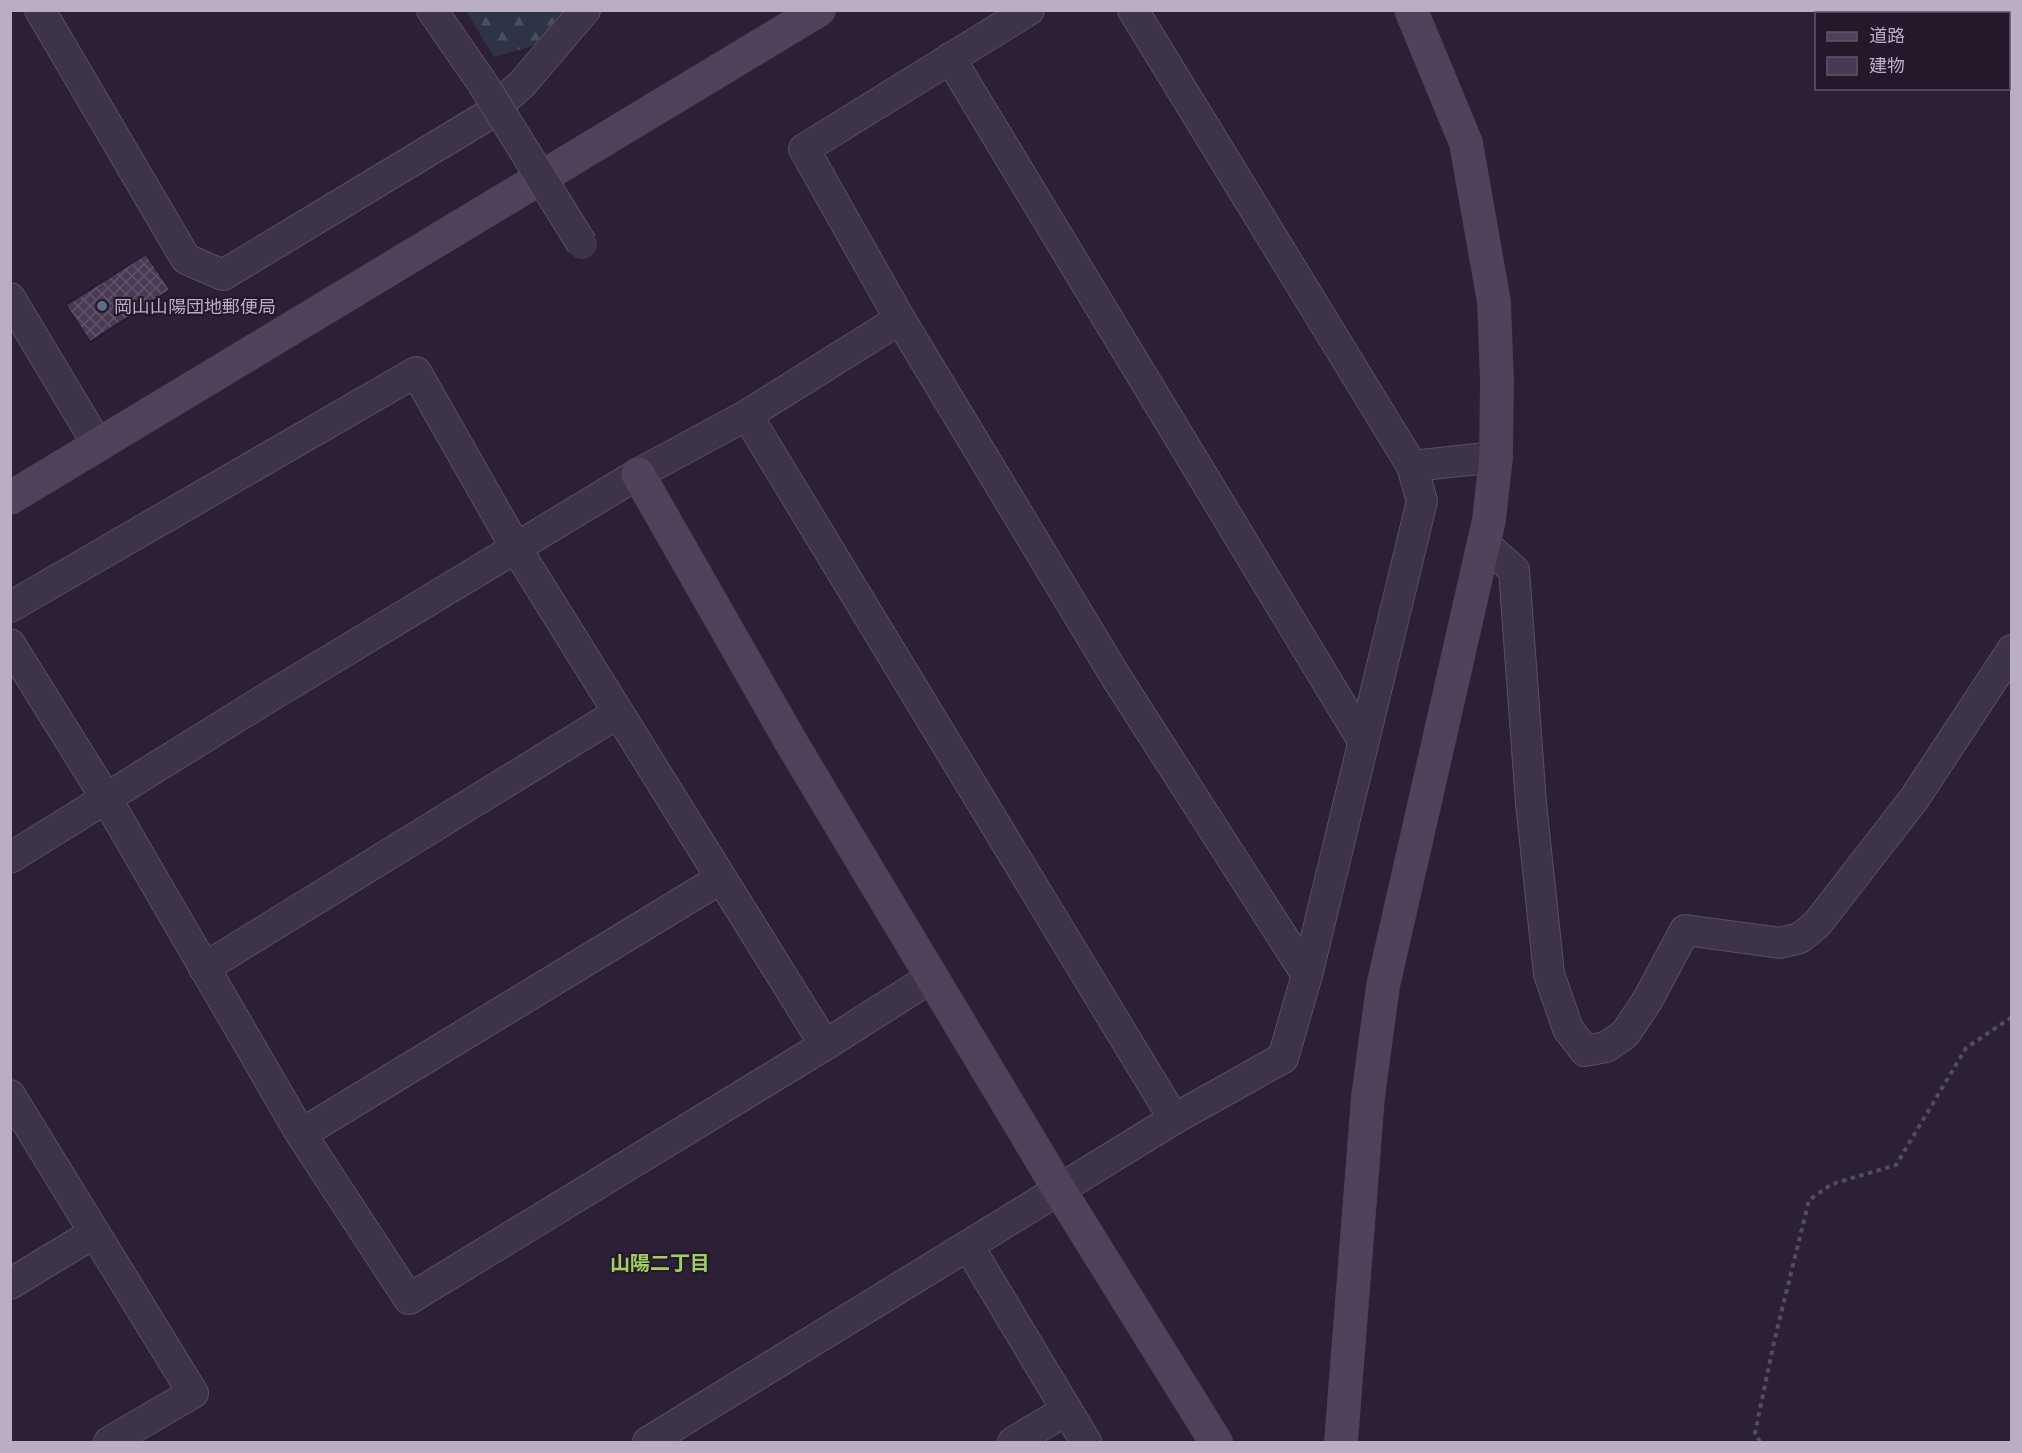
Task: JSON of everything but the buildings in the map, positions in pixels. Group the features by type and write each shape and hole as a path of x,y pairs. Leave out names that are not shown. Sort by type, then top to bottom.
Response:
{"street":[{"path":"40,10 186,259 223,275 483,118 522,84 585,10"},
{"path":"432,10 483,84 582,244"},
{"path":"10,498 819,10"},
{"path":"1029,10 804,149 900,319 1116,677 1307,975"},
{"path":"648,1443 1174,1119 1283,1058 1307,975 1422,501 1412,466 1132,10"},
{"path":"1341,1443 1368,1097 1383,986 1489,520 1496,457 1497,381 1494,302 1466,143 1411,10"},
{"path":"950,58 1364,741"},
{"path":"10,298 98,445"},
{"path":"10,858 638,474 747,415 900,319"},
{"path":"10,608 416,372 516,548 825,1045"},
{"path":"747,415 1174,1119"},
{"path":"1412,466 1496,457"},
{"path":"638,474 791,742 1060,1191 1216,1443"},
{"path":"1483,543 1514,570 1531,803 1549,974 1568,1029 1585,1051 1606,1047 1625,1035 1647,1001 1685,930 1780,943 1800,938 1817,924 1914,799 2012,650"},
{"path":"10,644 106,798 301,1134 409,1299 825,1045 932,977"},
{"path":"204,968 618,713"},
{"path":"301,1134 720,879"},
{"path":"10,1095 193,1393 109,1443"},
{"path":"10,1284 94,1233"},
{"path":"969,1247 1086,1443"},
{"path":"1013,1443 1067,1410"}],"path":[{"path":"1760,1443 1755,1433 1774,1342 1809,1200 1832,1184 1896,1165 1966,1048 2012,1017"}],"green space":[{"path":"466,11 563,11 535,45 494,57"}],"place":[{"name":"岡山山陽団地郵便局","path":"102,306"}],"district":[{"name":"山陽二丁目","path":"660,1263"}]}
